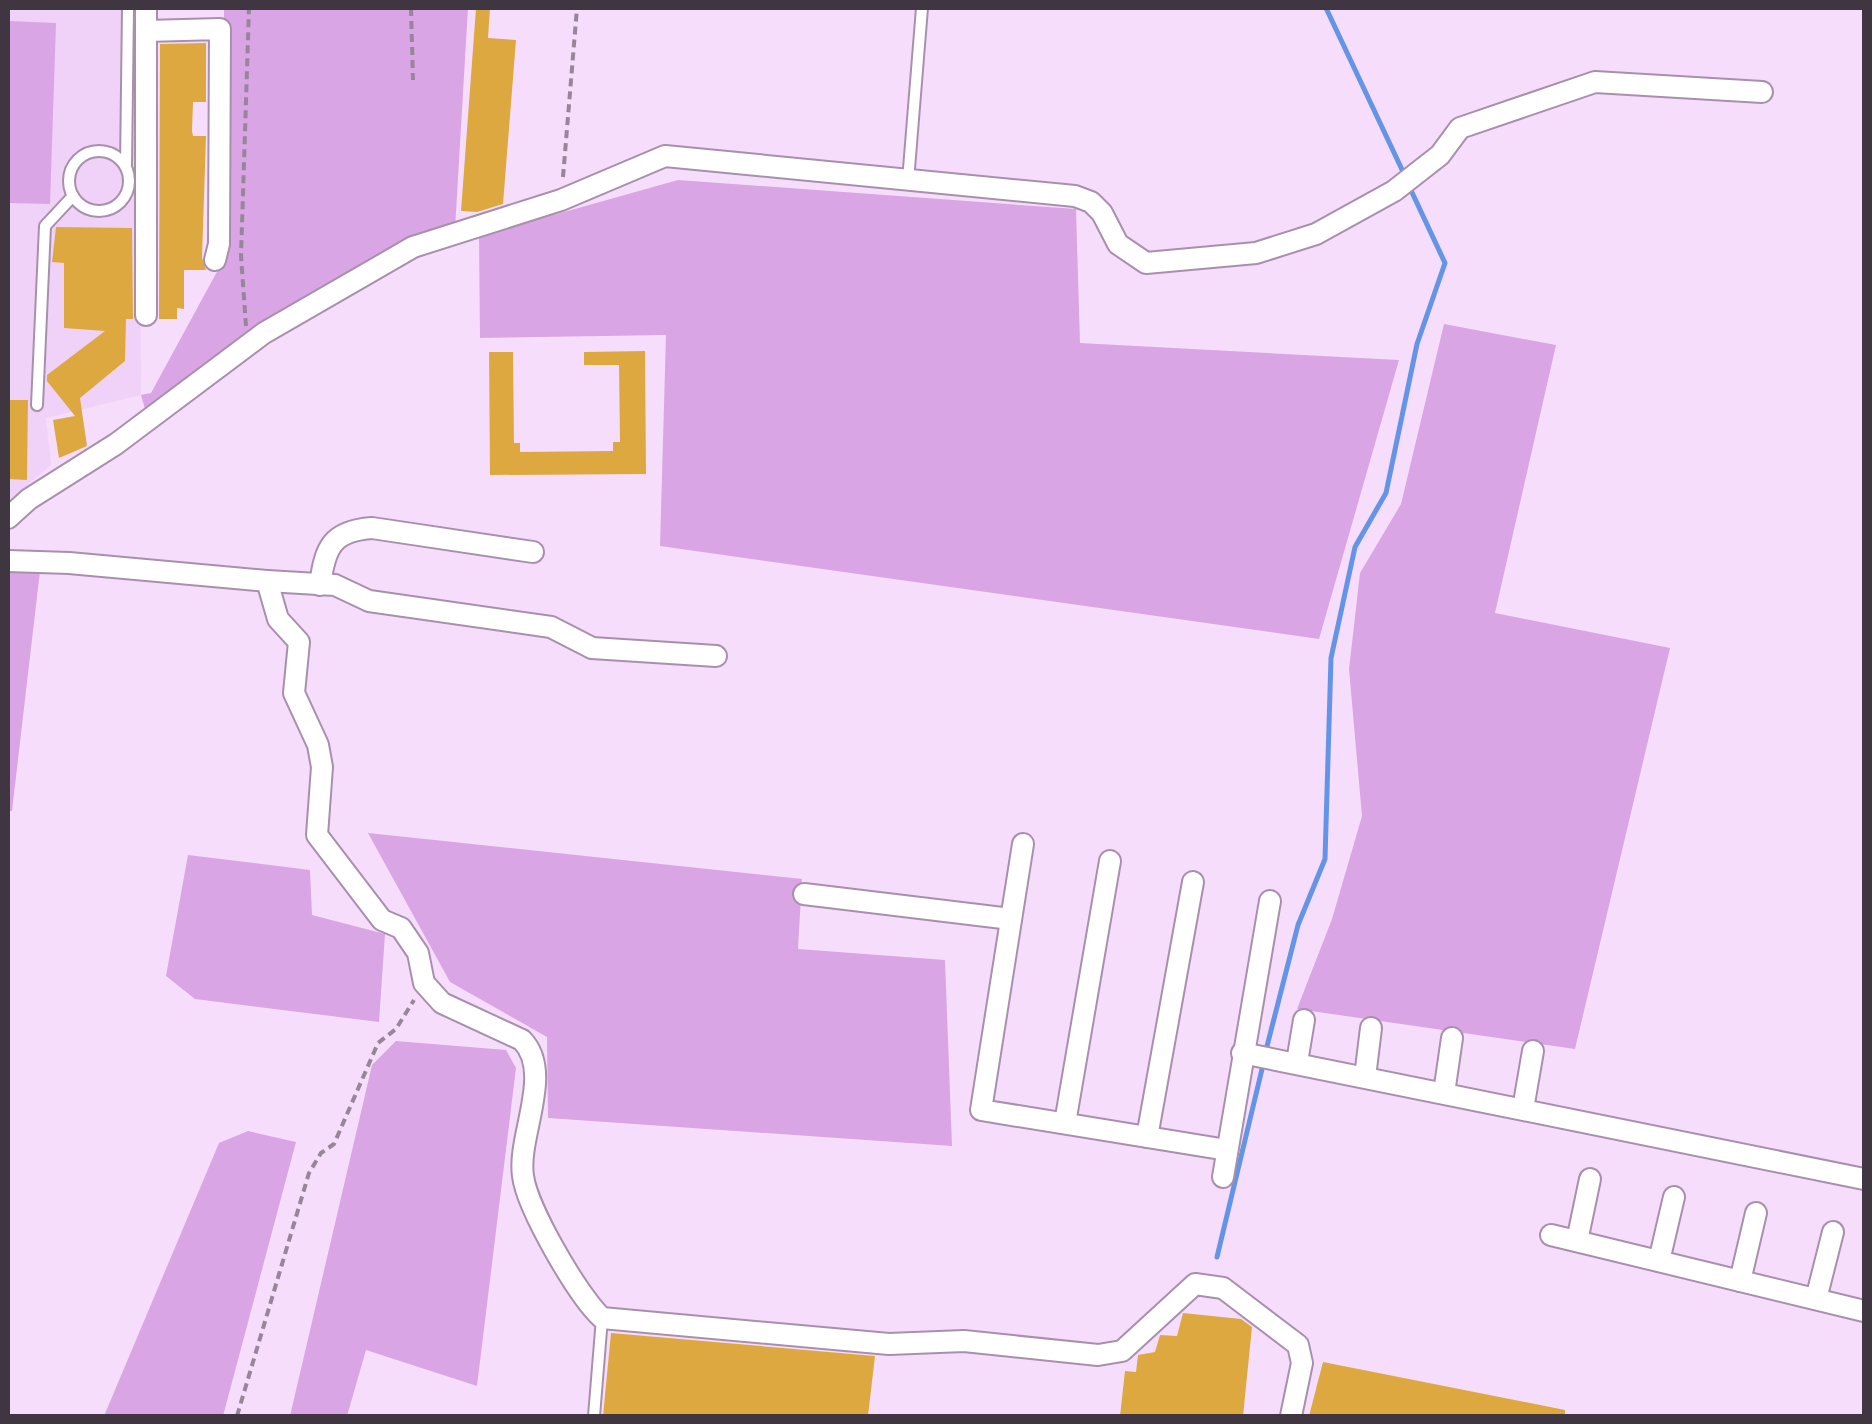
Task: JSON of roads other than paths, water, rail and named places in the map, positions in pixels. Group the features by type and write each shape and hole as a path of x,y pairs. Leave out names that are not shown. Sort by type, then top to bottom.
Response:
{"street":[{"path":"146,8 146,315"},
{"path":"146,31 220,29 219,244 215,260"},
{"path":"8,518 29,498 116,444 248,346 413,246 561,200 664,156 1075,196 1102,213 1118,244 1129,255 1146,263 1174,263 1256,252 1316,234 1394,191 1440,155 1460,128 1596,82 1762,92"},
{"path":"320,585 324,551 332,539 351,530 372,528 534,552"},
{"path":"8,562 153,569 336,585 370,602 552,627 592,648 716,656"},
{"path":"266,581 278,619 299,642 294,693 318,745 322,767 317,835 382,920 401,928 418,953 424,983 442,1003 522,1040 531,1050 534,1073 522,1172 527,1198 586,1303 602,1318 889,1344 964,1341 1098,1355 1122,1351 1195,1284 1223,1288 1298,1345 1302,1363 1292,1416"},
{"path":"1023,844 981,1110 1227,1150"},
{"path":"1065,1123 1110,861"},
{"path":"1148,1137 1194,882"},
{"path":"804,894 1011,919"},
{"path":"1223,1177 1270,901"},
{"path":"1297,1062 1304,1020"},
{"path":"1365,1076 1371,1028"},
{"path":"1444,1093 1452,1038"},
{"path":"1523,1109 1533,1051"},
{"path":"1242,1054 1864,1179"},
{"path":"1576,1242 1590,1179"},
{"path":"1659,1262 1674,1197"},
{"path":"1740,1281 1756,1214"},
{"path":"1816,1299 1833,1232"},
{"path":"1552,1235 1864,1311"}],"lane":[{"path":"126,166 112,153 86,153 70,172 73,196 93,210 118,205 128,190 128,8"},
{"path":"908,181 922,8"},
{"path":"37,405 45,226 73,196"},
{"path":"594,1416 602,1318"}],"waterway":[{"path":"1326,8 1405,176"},
{"path":"1265,1054 1298,925 1325,859 1331,658 1355,547 1386,493 1417,344 1445,263 1409,186"},
{"path":"1217,1257 1263,1065"}]}
